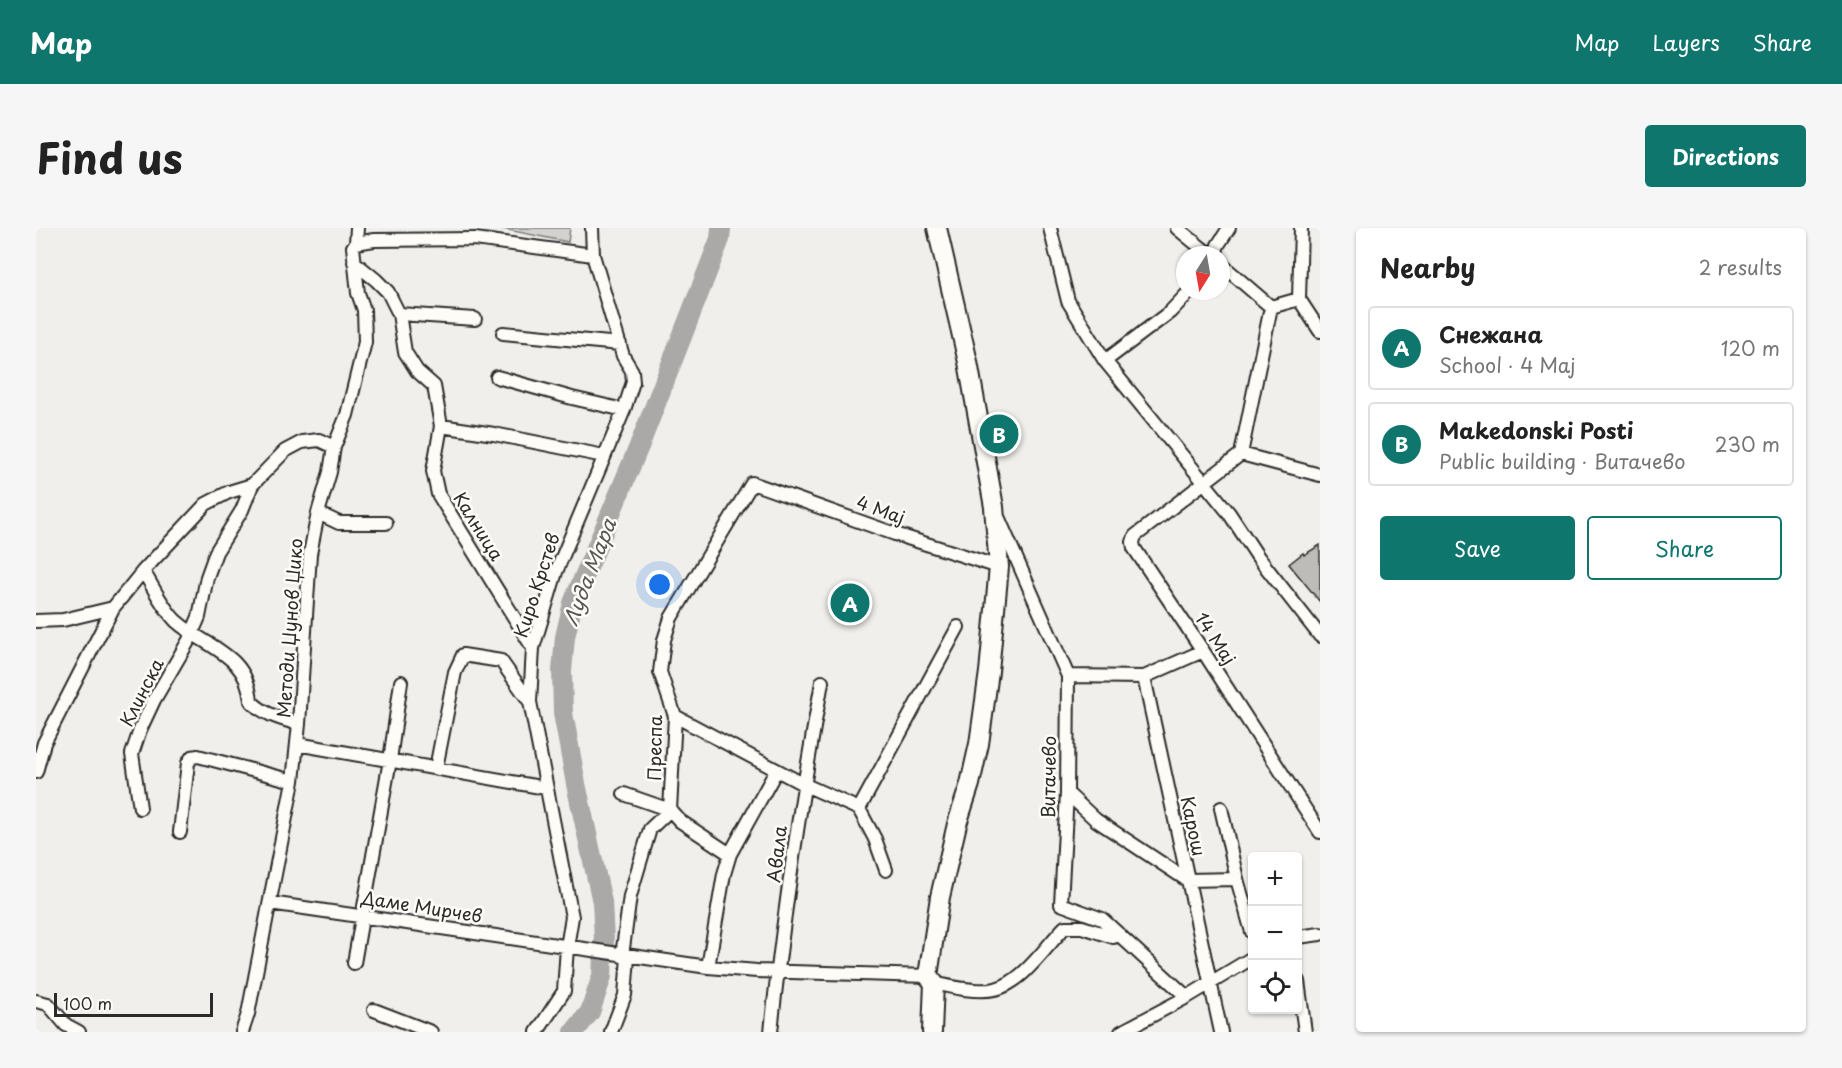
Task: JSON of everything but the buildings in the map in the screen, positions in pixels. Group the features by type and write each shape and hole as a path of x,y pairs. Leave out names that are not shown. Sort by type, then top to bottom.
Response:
{"main road":[{"path":"932,1032 931,980 940,897 979,744 989,672 999,567 994,507 968,362 937,228"}],"street":[{"name":"Методи Џунов Џико","path":"242,1032 248,1014 293,781 310,554 334,447 347,415 365,342 364,310 358,293 353,252 357,228"},
{"name":"Киро Крстев","path":"537,1032 564,991 572,917 530,702 533,648 556,572 624,410 633,382 632,371 623,356 593,255 592,228"},
{"path":"1050,228 1068,301 1105,361 1229,513 1258,557 1320,636"},
{"path":"1177,228 1201,246"},
{"path":"1218,246 1229,228"},
{"path":"1301,228 1299,299 1320,331"},
{"path":"356,243 374,240 475,239 593,255"},
{"name":"Калница","path":"354,262 388,292 399,314 405,352 417,371 434,386 441,426 433,471 438,494 533,648"},
{"path":"1230,272 1271,307"},
{"path":"1271,307 1299,299"},
{"path":"1105,361 1170,312 1181,300"},
{"path":"1204,482 1240,454 1271,307"},
{"path":"399,314 475,319"},
{"path":"504,333 620,344"},
{"path":"497,377 624,410"},
{"path":"441,426 604,456"},
{"path":"36,772 44,742 113,608 143,571 206,504 229,492 252,485 285,451 302,442 319,440 334,447"},
{"path":"1240,454 1320,475"},
{"name":"14 Мај","path":"1204,482 1136,536 1133,542 1134,548 1320,832"},
{"name":"4 Мај","path":"752,483 895,534 999,567"},
{"name":"Преспа","path":"670,810 675,716 660,672 664,640 671,618 752,483"},
{"name":"Клинска","path":"140,808 132,754 140,730 154,699 193,632 216,552 242,510 252,485"},
{"name":"Витачево","path":"994,507 1068,676 1067,793 1061,904 1102,919 1186,997"},
{"path":"318,513 339,523 386,523"},
{"path":"143,571 165,609 178,622 224,652 243,673 250,688 251,701 259,709 299,724"},
{"path":"36,621 63,620 113,608"},
{"path":"859,809 958,627"},
{"path":"1068,676 1144,677 1203,651"},
{"path":"436,768 455,672 463,655 501,661 530,702"},
{"name":"Карош","path":"1144,677 1221,1032"},
{"path":"354,963 390,760 401,682"},
{"name":"Авала","path":"771,1032 803,784 822,682"},
{"path":"675,716 776,771 859,809 876,839 886,870"},
{"path":"297,744 546,788"},
{"path":"180,832 188,763 192,757 198,756 293,781"},
{"path":"708,967 724,874 730,854 776,771"},
{"path":"1067,793 1096,820 1187,880 1238,879"},
{"path":"624,794 670,810 680,821 730,854"},
{"path":"1221,808 1248,917"},
{"path":"611,1032 625,995 625,956 630,896 650,829 670,810"},
{"name":"Даме Мирчев","path":"270,903 708,967 757,972 778,971 931,980 954,988 996,989 1025,971 1065,927 1082,927 1113,937 1120,935"},
{"path":"1302,936 1320,934"},
{"path":"1121,1032 1136,1028 1248,960"},
{"path":"36,1001 48,1004 66,1024 79,1032"},
{"path":"374,1010 431,1032"},
{"path":"1302,1010 1305,1032"}],"shaded area":[{"path":"498,228 570,228 568,242"}],"waterway":[{"name":"Луда Мара","path":"574,1032 590,1012 602,976 604,940 602,902 563,713 562,671 565,637 573,603 640,444 720,239 721,228"}],"place":[{"name":"Makedonski Posti","path":"999,434"},
{"name":"Снежана","path":"850,603"}]}
